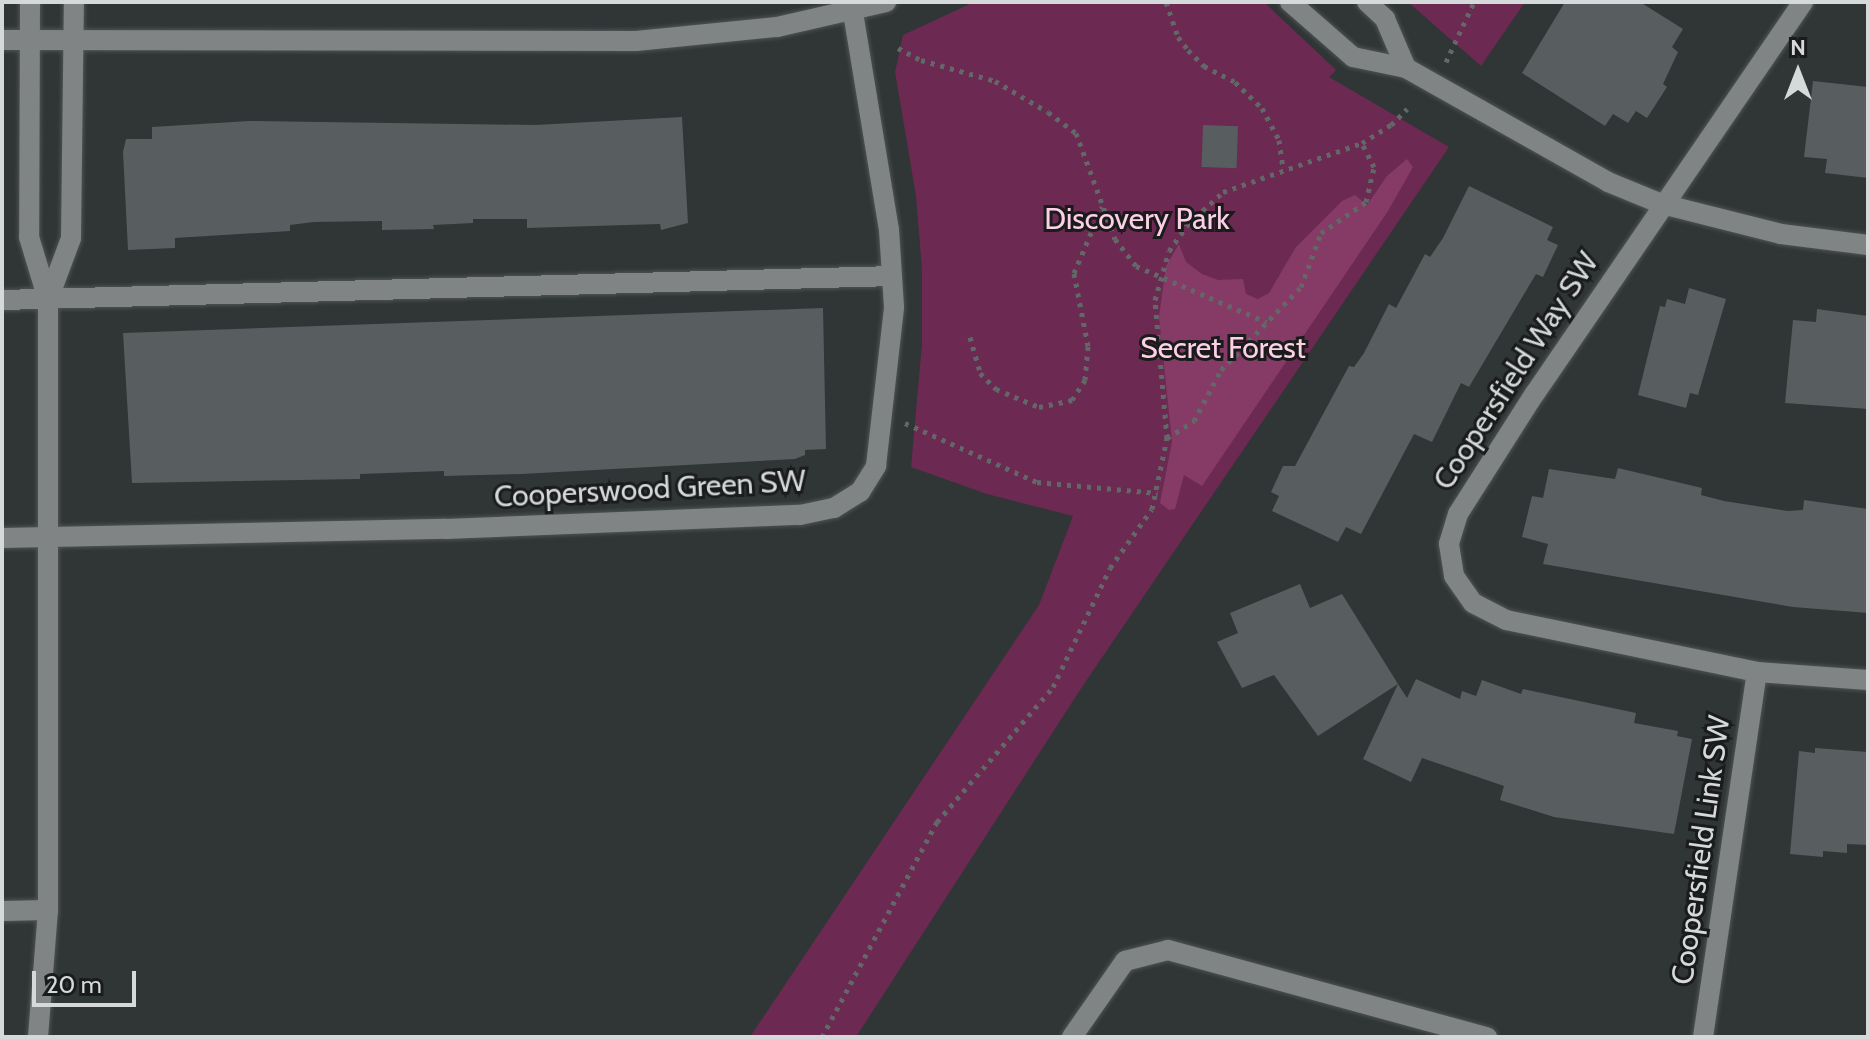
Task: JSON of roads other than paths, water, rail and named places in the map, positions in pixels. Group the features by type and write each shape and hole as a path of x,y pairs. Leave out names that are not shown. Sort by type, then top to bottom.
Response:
{"street":[{"path":"30,2 29,237 48,300 48,910 38,1037"},
{"path":"48,300 71,238 74,2"},
{"path":"2,40 636,41 853,13 886,2"},
{"path":"1290,2 1353,57 1406,68 1577,168 1662,204 1781,234 1868,245"},
{"path":"1367,2 1385,19 1406,68"},
{"name":"Coopersfield Way SW","path":"1803,2 1662,204 1458,514 1449,544 1454,576 1473,603 1506,620 1757,672 1868,680"},
{"name":"Cooperswood Green SW","path":"2,538 800,515 834,508 860,492 876,466 894,307 853,13"},
{"path":"2,300 892,276"},
{"name":"Coopersfield Link SW","path":"1703,1037 1757,672"},
{"path":"2,911 48,910"},
{"path":"1072,1037 1125,961 1168,950 1461,1033 1487,1037"}],"park label":[{"name":"Discovery Park","path":"1137,219"},
{"name":"Secret Forest","path":"1223,348"}]}
